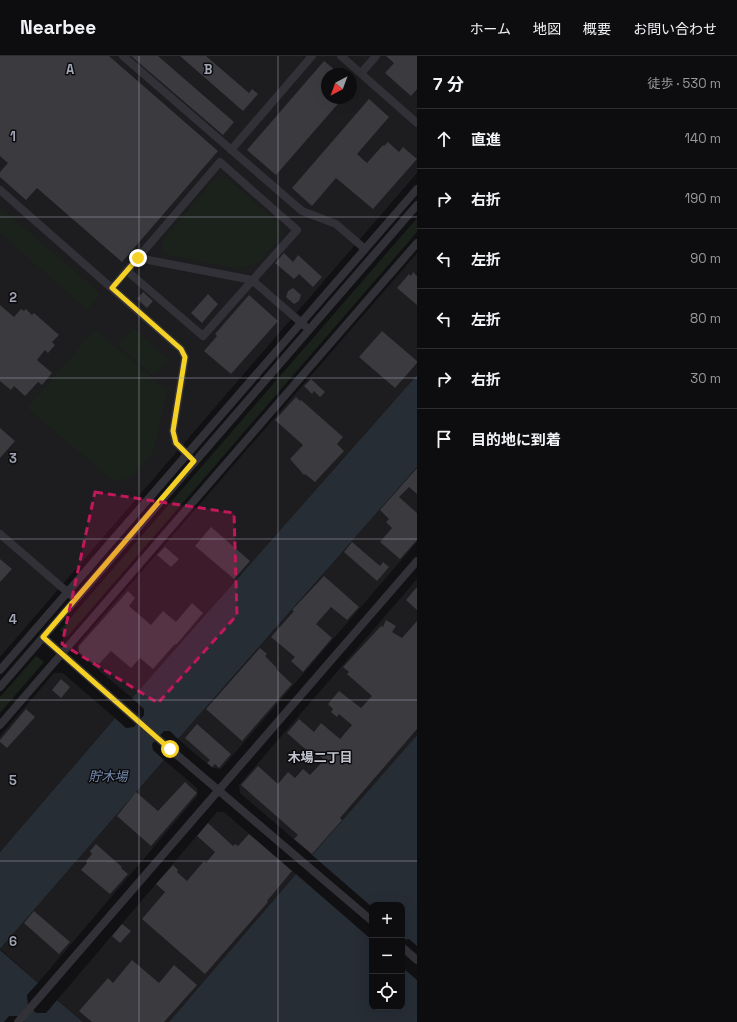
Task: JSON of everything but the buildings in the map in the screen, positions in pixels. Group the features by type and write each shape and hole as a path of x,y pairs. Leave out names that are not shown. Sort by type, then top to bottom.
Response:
{"street":[{"path":"122,56 302,211 336,224 365,249"},
{"path":"231,150 312,56"},
{"path":"341,56 417,123"},
{"path":"361,73 376,56"},
{"path":"112,288 220,162 297,230 203,336 127,271"},
{"path":"8,678 0,671 417,189"},
{"path":"0,190 184,353 185,357 173,431 176,443 194,461"},
{"path":"0,687 417,205"},
{"path":"0,725 417,243"},
{"path":"138,258 252,280 309,329"},
{"path":"0,534 75,600"},
{"path":"18,1022 417,562"},
{"path":"43,637 170,749 369,918"},
{"path":"405,950 417,960"}],"highlighted area":[{"path":"95,492 234,513 237,615 158,703 62,644"}],"shaded area":[{"path":"0,56 417,56 417,173 0,657"},
{"path":"217,179 228,179 280,224 283,234 258,263 238,269 167,255 163,250 163,240 212,182"},
{"path":"0,207 98,291 100,296 87,310 0,233"},
{"path":"417,218 417,232 67,637 60,630"},
{"path":"417,253 417,375 132,698 78,653 77,646"},
{"path":"133,328 168,359 153,376 118,345"},
{"path":"95,329 167,391 154,451 133,476 120,481 112,480 27,408"},
{"path":"417,467 417,542 221,769 212,768 178,739"},
{"path":"417,579 417,735 312,855 240,793 239,785"},
{"path":"36,656 44,662 0,713 0,697"},
{"path":"54,673 63,673 115,718 0,852 0,736"},
{"path":"164,760 197,788 198,795 38,983 0,949"},
{"path":"217,812 224,812 296,874 169,1022 83,1022 57,1000"}],"water":[{"name":"貯木場","path":"417,375 417,467 178,739 170,731 164,731 152,744 153,750 164,760 0,949 0,852 115,718 126,728 134,727 144,715 144,709 132,698"},
{"path":"417,735 417,946 409,939 405,940 405,902 369,902 369,904 312,855"},
{"path":"296,874 369,937 369,1010 405,1010 405,970 417,980 417,1022 169,1022"},
{"path":"0,950 38,983 27,995 28,1005 36,1013 46,1013 57,1000 83,1022 25,1022 17,1016 9,1016 4,1022 0,1022"}],"district":[{"name":"木場二丁目","path":"320,757"}],"route":[{"path":"138,258 112,288 184,353 185,357 173,431 176,443 194,461 43,637 170,749"}]}
